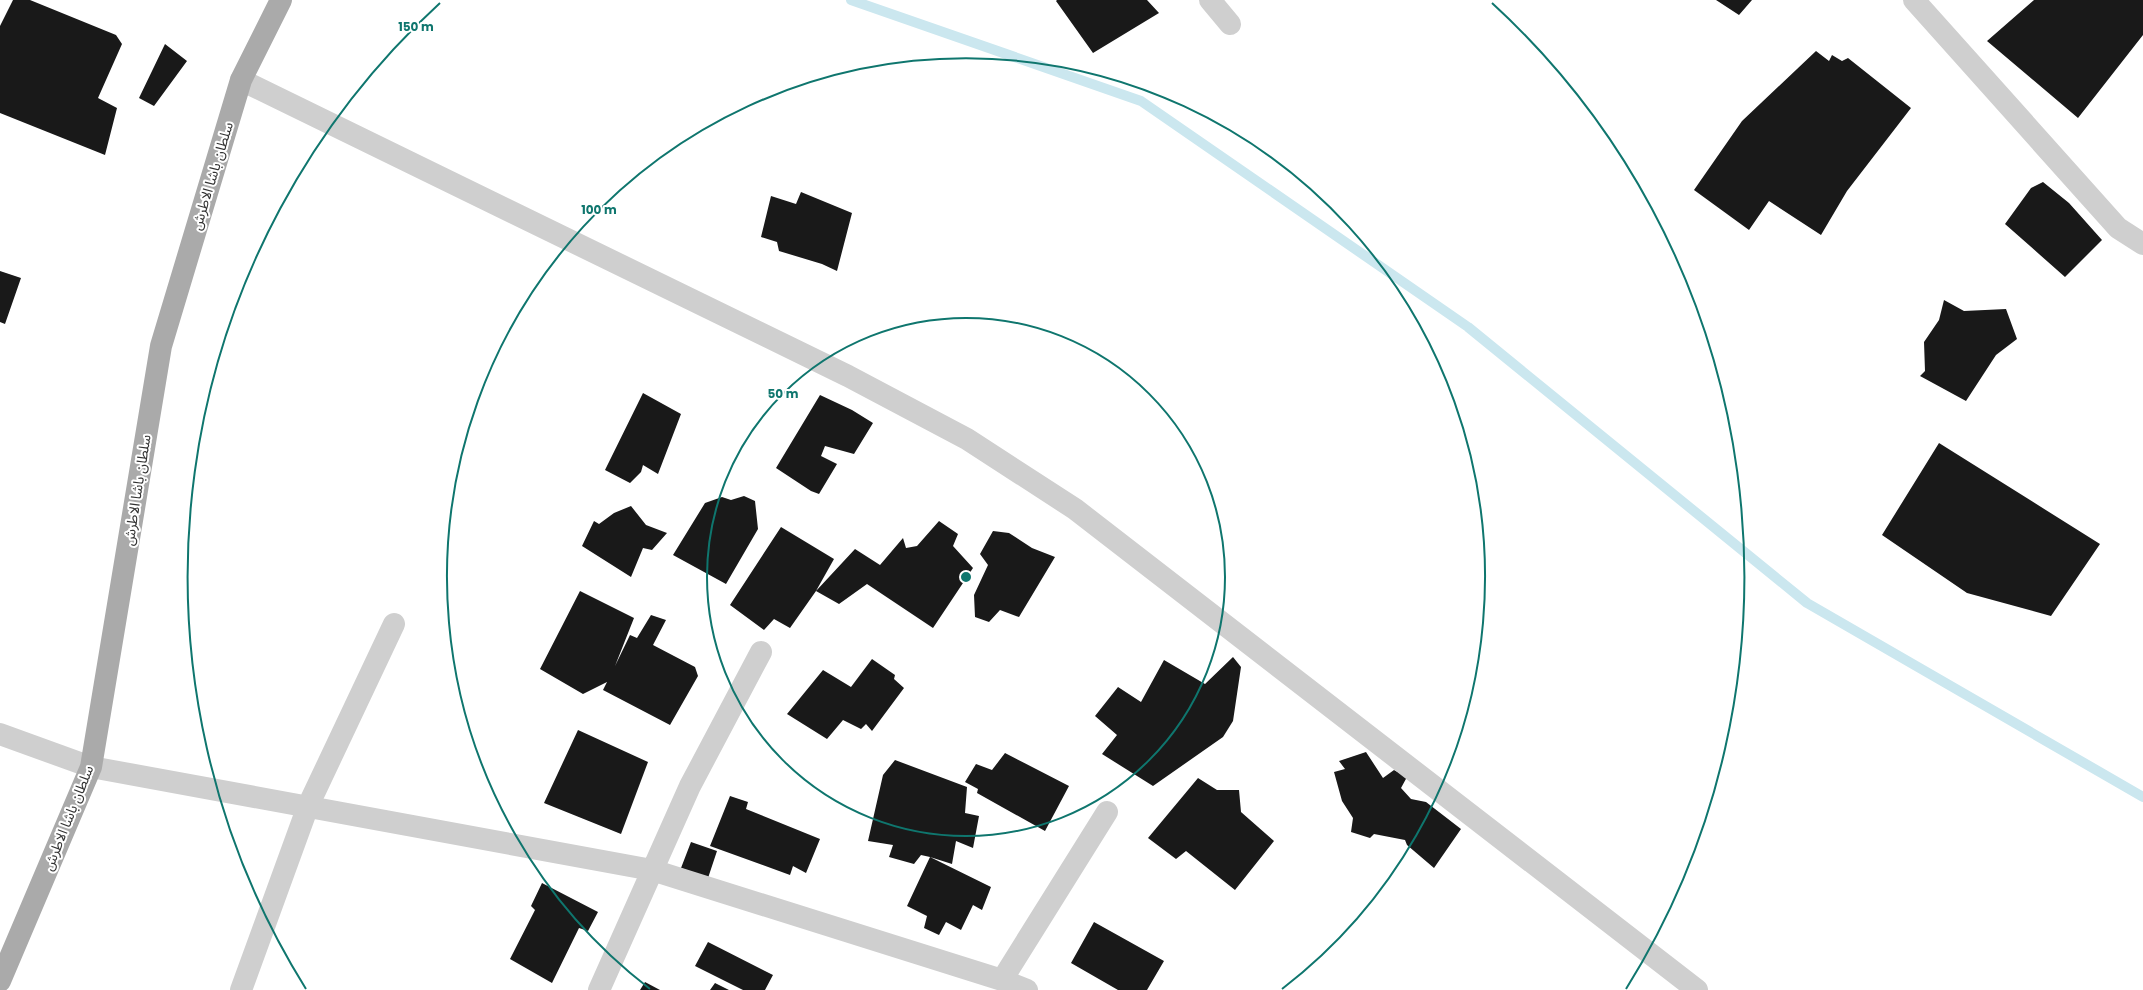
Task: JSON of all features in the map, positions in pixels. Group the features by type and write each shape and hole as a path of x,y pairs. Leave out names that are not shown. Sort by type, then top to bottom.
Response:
{"main road":[{"name":"سلطان باشا الاطرش","path":"0,981 91,767 161,346 241,80 281,0"}],"street":[{"path":"1210,0 1230,24"},
{"path":"1914,0 2118,228 2143,244"},
{"path":"241,80 848,376 967,439 1075,509 1697,990"},
{"path":"241,990 308,806 394,624"},
{"path":"599,990 690,786 761,652"},
{"path":"0,734 91,767 652,870 1002,980 1027,990"},
{"path":"1002,980 1107,812"}],"building":[{"path":"13,0 30,0 116,35 122,44 98,98 117,108 105,155 0,113 0,26"},
{"path":"1147,0 1159,13 1093,53 1056,1"},
{"path":"1716,0 1752,0 1739,15"},
{"path":"2034,0 2143,0 2143,35 2078,118 1987,41"},
{"path":"165,44 187,61 154,106 139,98"},
{"path":"1816,51 1829,61 1832,55 1842,61 1848,58 1911,108 1847,191 1821,235 1769,201 1749,230 1694,190 1742,121"},
{"path":"2043,182 2069,203 2102,240 2065,277 2005,224 2031,188"},
{"path":"801,192 852,213 837,271 822,264 779,251 777,242 761,237 771,196 796,204"},
{"path":"0,271 21,278 5,324 0,322"},
{"path":"1944,300 1964,311 2006,309 2017,339 1996,355 1966,401 1920,376 1925,371 1924,342 1939,320"},
{"path":"643,393 681,414 658,474 643,465 641,472 630,483 605,470"},
{"path":"820,395 852,410 873,423 854,454 825,446 821,456 837,464 819,494 811,491 776,468"},
{"path":"1939,443 2100,544 2051,616 1967,593 1882,535"},
{"path":"744,496 755,501 758,529 726,584 673,555 705,503 722,497 731,500"},
{"path":"631,506 646,525 667,533 652,550 643,548 631,577 582,546 594,521 599,524 614,513"},
{"path":"939,521 958,534 953,546 973,568 933,628 867,584 839,604 816,591 855,549 880,565 903,538 906,548 917,546"},
{"path":"781,527 834,559 816,591 790,628 774,619 764,630 730,605"},
{"path":"993,531 1009,533 1032,548 1055,557 1019,617 1000,610 989,622 975,617 974,595 988,565 980,554"},
{"path":"580,591 634,618 615,666 630,635 637,638 651,615 666,620 653,645 695,667 698,676 670,725 603,690 607,682 583,694 540,669"},
{"path":"1233,657 1241,667 1233,721 1223,737 1153,786 1102,754 1117,735 1095,716 1118,687 1141,702 1164,660 1205,684"},
{"path":"872,659 895,675 894,679 904,688 872,731 866,724 861,729 843,720 827,739 787,714 823,670 851,687"},
{"path":"578,730 648,762 621,834 544,803"},
{"path":"1366,752 1383,778 1394,770 1407,777 1401,788 1411,799 1426,802 1461,829 1434,868 1407,845 1405,840 1374,834 1370,838 1351,832 1353,818 1342,801 1334,772 1345,769 1339,761"},
{"path":"1005,753 1069,786 1045,831 977,793 978,789 965,782 976,764 992,770"},
{"path":"895,760 967,787 965,813 979,816 973,848 956,841 952,864 921,855 914,864 889,857 893,845 868,841 883,775"},
{"path":"1198,778 1217,790 1239,790 1241,812 1274,841 1235,890 1186,851 1176,859 1148,838"},
{"path":"730,796 748,802 746,809 820,839 806,873 793,866 790,875 710,846"},
{"path":"691,842 717,851 708,878 681,868"},
{"path":"930,857 991,887 982,910 973,905 961,930 946,922 939,935 924,928 927,916 907,906"},
{"path":"542,883 598,912 588,931 579,928 552,983 510,959 535,910 531,906"},
{"path":"1094,922 1164,961 1147,990 1118,990 1071,963"},
{"path":"708,942 773,975 765,990 743,990 695,966"},
{"path":"645,982 660,990 640,990"},
{"path":"715,983 729,990 710,990"}],"waterway":[{"path":"851,0 1141,101 1468,327 1807,603 2143,797"}]}
